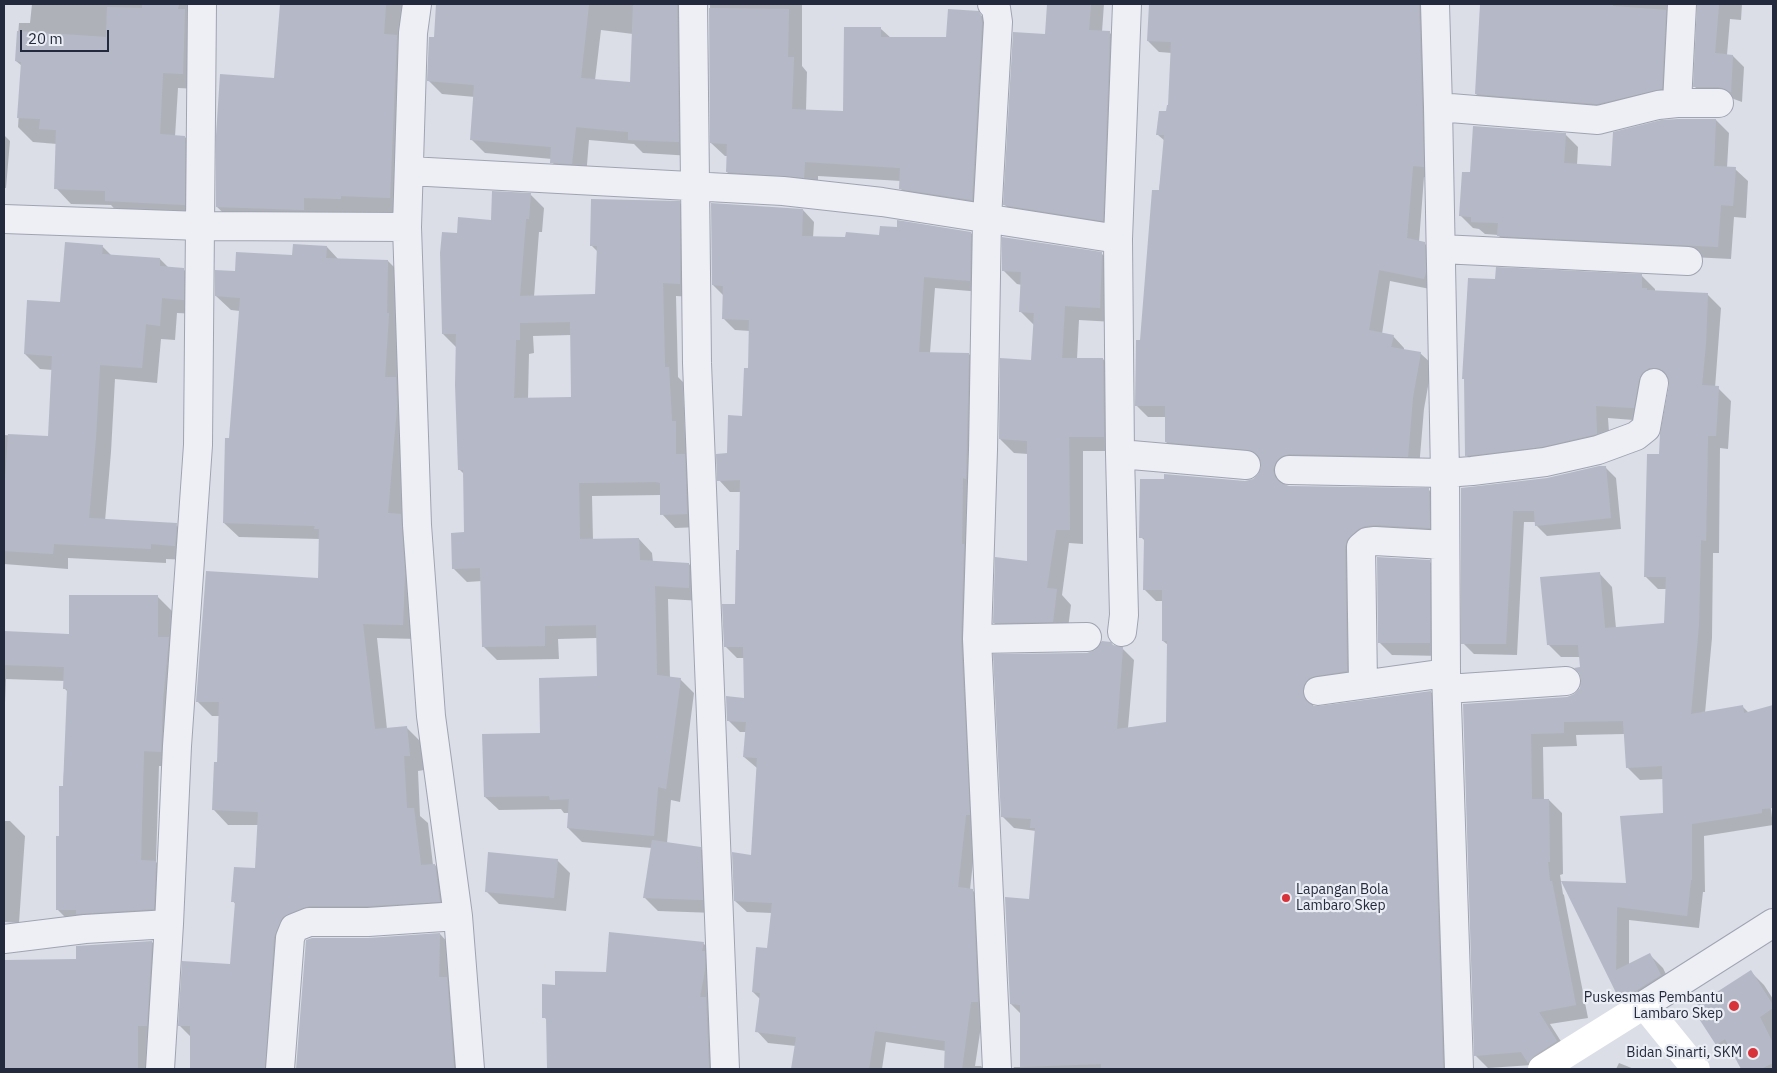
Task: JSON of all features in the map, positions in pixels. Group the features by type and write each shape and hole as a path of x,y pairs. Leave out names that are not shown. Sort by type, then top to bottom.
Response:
{"street":[{"path":"160,1069 177,746 198,445 202,4"},
{"path":"417,4 413,33 407,227 417,524 431,716 458,916 470,1069"},
{"path":"693,4 697,363 725,1069"},
{"path":"992,4 996,8 998,22 986,219 983,450 977,638 997,1069"},
{"path":"1122,632 1124,615 1118,239 1127,4"},
{"path":"1435,4 1445,473 1446,681 1459,1069"},
{"path":"1677,103 1682,4"},
{"path":"1438,107 1598,120 1658,105 1719,103"},
{"path":"409,171 782,191 882,202 1118,239"},
{"path":"4,219 201,226 407,227"},
{"path":"1441,249 1688,261"},
{"path":"1289,470 1445,473 1545,462 1598,450 1636,436 1646,428 1654,383"},
{"path":"1120,454 1246,465"},
{"path":"1363,684 1361,547 1367,542 1375,541 1445,545"},
{"path":"977,638 1087,637"},
{"path":"1318,691 1363,684 1446,681 1566,681"},
{"path":"280,1069 290,938 294,928 308,922 368,922 458,916"},
{"path":"1544,1069 1773,923"},
{"path":"4,939 85,929 169,924"},
{"path":"1644,1005 1696,1069"}],"building":[{"path":"142,4 179,4 178,9 185,9 183,74 163,73 160,134 185,136 185,205 105,201 105,191 54,189 56,130 39,129 40,119 17,118 21,62 15,61 17,31 106,37 107,7 142,8"},
{"path":"280,4 386,4 384,34 397,35 390,198 341,196 341,199 304,198 304,210 216,207 216,135 220,74 274,78"},
{"path":"436,4 589,4 581,78 630,82 633,4 677,4 679,142 628,140 628,132 576,127 572,164 550,163 551,147 470,140 474,85 427,81 429,37 434,37"},
{"path":"1047,4 1091,4 1089,30 1110,31 1103,221 1003,205 1013,32 1045,34"},
{"path":"1149,4 1419,4 1424,167 1413,166 1407,238 1425,242 1426,272 1424,279 1379,270 1369,330 1394,335 1391,347 1421,352 1413,397 1408,457 1289,454 1282,456 1276,462 1273,470 1275,477 1281,483 1289,486 1429,488 1430,528 1365,526 1357,530 1347,540 1345,547 1347,671 1309,678 1304,685 1303,693 1306,701 1313,706 1320,706 1431,691 1443,1069 1101,1069 1101,1064 1020,1067 1020,1005 1010,1004 1005,897 1029,899 1035,828 1030,828 1031,819 1001,817 993,654 1087,653 1095,650 1102,641 1111,642 1113,645 1123,647 1117,729 1166,722 1167,641 1162,641 1162,590 1143,590 1144,538 1139,538 1140,479 1164,479 1164,474 1245,481 1253,479 1261,467 1260,458 1248,450 1165,442 1165,406 1135,406 1136,340 1140,340 1152,190 1159,190 1164,135 1156,135 1159,111 1166,111 1168,105 1171,42 1147,41"},
{"path":"1480,4 1613,4 1613,6 1666,10 1662,89 1597,104 1475,94"},
{"path":"1697,4 1719,4 1715,53 1733,55 1731,92 1719,87 1693,87"},
{"path":"709,8 789,9 788,57 794,57 792,109 843,111 844,27 881,27 881,37 946,37 948,9 979,11 982,23 972,200 899,189 900,168 805,162 804,178 726,172 727,144 710,143"},
{"path":"1716,119 1714,166 1736,167 1733,206 1721,205 1718,247 1497,236 1498,223 1471,222 1471,217 1459,216 1462,172 1470,172 1473,126 1566,133 1564,163 1611,166 1613,132 1661,120"},
{"path":"492,191 531,193 529,219 526,219 520,296 595,294 597,246 590,246 591,199 680,201 680,284 663,283 665,367 669,367 672,421 676,421 676,454 685,454 687,514 660,515 660,483 579,483 580,539 639,538 640,560 689,563 689,588 655,586 657,675 681,678 666,789 658,787 654,836 567,828 569,799 550,800 549,796 484,797 482,734 540,733 539,678 597,676 596,625 545,626 545,646 482,647 480,568 452,569 451,533 464,532 463,470 458,470 455,385 456,334 442,334 440,253 442,232 457,233 458,217 491,220","holes":["570,322 571,397 514,398 516,340 520,340 520,323"]},
{"path":"711,203 803,209 802,236 845,237 846,232 879,235 880,226 897,227 897,220 971,232 970,281 924,277 919,352 969,353 966,479 963,478 962,544 964,544 961,640 970,815 966,815 958,887 973,889 978,1002 971,1002 962,1069 944,1069 945,1041 875,1031 869,1069 791,1069 796,1037 755,1032 760,993 752,992 756,947 767,948 772,903 734,901 732,852 751,855 757,758 743,757 746,722 727,721 726,696 744,698 743,647 724,647 722,604 735,604 736,550 739,550 740,480 717,481 716,454 727,453 728,415 742,416 744,368 748,368 749,320 722,319 723,286 712,285"},
{"path":"1002,237 1102,252 1100,308 1065,306 1062,358 1103,358 1104,437 1069,437 1070,530 1056,530 1047,588 1057,589 1053,622 993,623 995,557 1027,561 1027,441 999,439 1000,358 1031,360 1034,313 1019,312 1021,272 1002,271"},
{"path":"65,242 103,245 102,254 160,258 160,266 184,268 184,300 162,298 160,326 146,324 142,368 100,365 89,518 177,523 175,546 151,544 151,549 54,544 53,554 4,551 4,498 8,434 48,436 52,356 24,354 27,300 60,302"},
{"path":"293,244 327,246 326,258 388,260 387,313 389,313 385,377 396,377 397,407 388,513 401,514 405,573 403,625 363,624 375,729 407,726 410,756 404,756 407,808 414,808 421,865 435,864 440,902 367,906 309,906 283,917 274,937 265,1069 190,1069 190,1026 178,1026 182,961 230,964 235,902 231,902 234,867 255,868 258,812 212,810 214,762 217,762 219,702 196,702 206,571 318,578 319,529 314,529 315,526 223,523 225,438 229,438 240,298 215,296 215,270 235,271 236,252 292,255"},
{"path":"1496,267 1642,274 1642,288 1647,288 1647,290 1708,293 1702,385 1719,386 1716,436 1708,436 1706,541 1701,540 1699,624 1691,714 1743,705 1744,713 1773,705 1773,808 1762,809 1762,813 1692,824 1692,880 1687,916 1617,907 1616,970 1650,953 1661,975 1620,1001 1561,881 1626,883 1620,816 1663,813 1662,766 1626,768 1623,721 1564,722 1564,733 1531,734 1532,799 1549,799 1550,862 1548,862 1550,881 1552,881 1576,1005 1539,1012 1557,1041 1534,1056 1528,1063 1521,1052 1474,1056 1463,704 1567,697 1574,694 1580,688 1581,679 1579,673 1574,668 1580,667 1578,645 1547,645 1540,577 1600,572 1605,628 1664,623 1666,577 1644,577 1647,454 1659,454 1660,433 1669,385 1668,377 1664,371 1657,368 1649,368 1642,373 1639,380 1634,408 1596,406 1597,434 1542,447 1465,456 1464,379 1462,379 1468,278 1495,279"},
{"path":"1606,466 1611,518 1535,526 1534,511 1513,511 1506,644 1461,644 1461,488 1547,478"},
{"path":"1377,557 1430,560 1430,643 1378,643"},
{"path":"69,595 158,595 158,637 169,637 163,700 161,752 144,751 141,860 156,861 154,909 76,914 76,910 56,910 56,836 59,836 59,786 63,786 67,689 63,689 64,667 4,665 4,631 69,634"},
{"path":"652,840 701,847 703,900 643,898"},
{"path":"488,852 558,859 554,898 485,892"},
{"path":"609,932 704,942 702,951 705,951 705,970 700,997 706,997 709,1069 547,1069 546,1018 542,1018 542,984 555,985 555,971 606,972"},
{"path":"440,933 439,977 447,977 454,1069 296,1069 306,940 312,938 368,938"},
{"path":"152,941 147,1026 138,1026 138,1069 4,1069 4,960 76,959 76,946"},
{"name":"Puskesmas Pembantu Lambaro Skep","path":"1751,970 1773,1005 1773,1008 1760,1017 1773,1043 1773,1063 1761,1069 1741,1069 1725,1039 1716,1045 1692,1008"}],"place":[{"name":"Lapangan Bola Lambaro Skep","path":"1286,898"},
{"name":"Puskesmas Pembantu Lambaro Skep","path":"1734,1006"},
{"name":"Bidan Sinarti, SKM","path":"1753,1053"}]}
